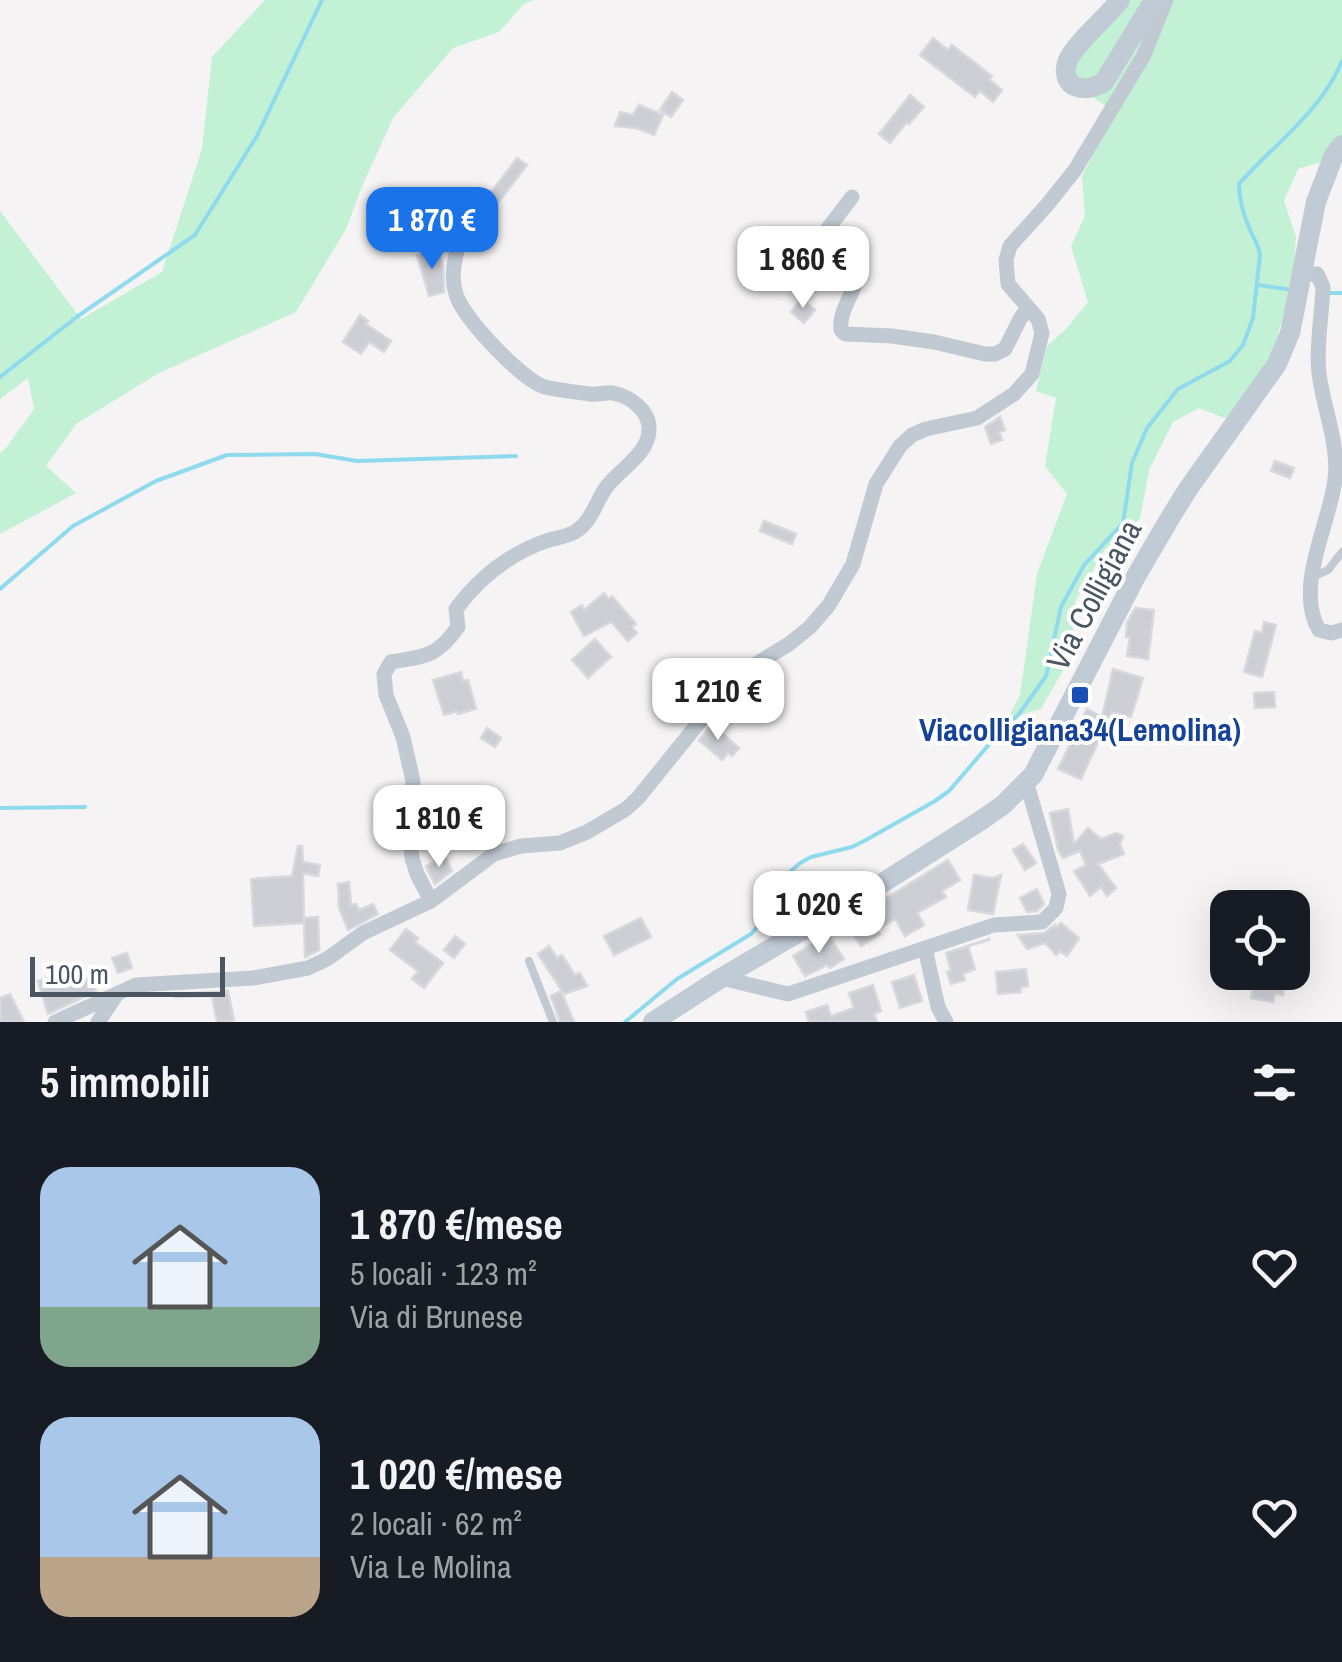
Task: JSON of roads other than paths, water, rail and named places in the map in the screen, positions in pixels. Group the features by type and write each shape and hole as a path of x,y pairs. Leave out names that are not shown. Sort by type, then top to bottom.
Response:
{"street":[{"path":"1120,0 1070,54 1066,73 1078,88 1090,90 1104,82 1154,0"},
{"path":"55,1022 150,982 254,978 308,968 363,933 431,902 494,854 522,846 568,842 638,798 705,716 723,684 789,644 828,605 853,564 876,484 900,446 926,429 977,418 1014,394 1032,374 1042,333 1038,319 1008,284 1006,260 1010,246 1075,170 1144,55 1166,0"},
{"name":"Via Colligiana","path":"653,1022 980,821 1026,782 1045,754 1170,518 1277,364 1290,334 1316,202 1334,155 1342,145"},
{"path":"852,198 823,239 856,268 857,282 840,320 840,330 845,334 892,336 995,354 1005,349 1028,308"},
{"path":"431,902 412,858 413,781 403,737 386,695 384,674 391,662 422,659 450,639 458,627 456,609 495,567 542,542 572,534 588,522 608,485 644,446 650,428 644,412 631,399 611,393 544,387 515,369 466,314 456,296 452,271 459,242"},
{"path":"1304,274 1317,274 1324,286 1319,375 1332,433 1336,478 1312,577 1313,620 1319,630 1332,634 1342,630"},
{"path":"721,978 788,994 994,924 1042,922 1056,908 1059,894 1026,782"},
{"path":"925,948 938,1007 946,1022"},
{"path":"98,1022 116,996"}],"lane":[{"path":"1312,577 1328,570 1342,552"},
{"path":"530,962 554,1022"}],"waterway":[{"path":"0,377 78,316 195,235 257,136 322,0"},
{"path":"625,1022 677,979 751,934 772,910 790,872 800,863 852,847 949,791 1019,714 1046,676 1061,607 1084,565 1123,523 1132,463 1147,428 1178,389 1230,361 1243,345 1253,318 1260,255 1244,215 1239,184 1309,112 1342,61"},
{"path":"1258,285 1292,290"},
{"path":"1327,293 1342,293"},
{"path":"0,589 73,526 156,481 227,455 315,454 357,461 516,456"},
{"path":"0,808 85,807"}],"place":[{"name":"Viacolligiana34(Lemolina)","path":"1080,695"}]}
